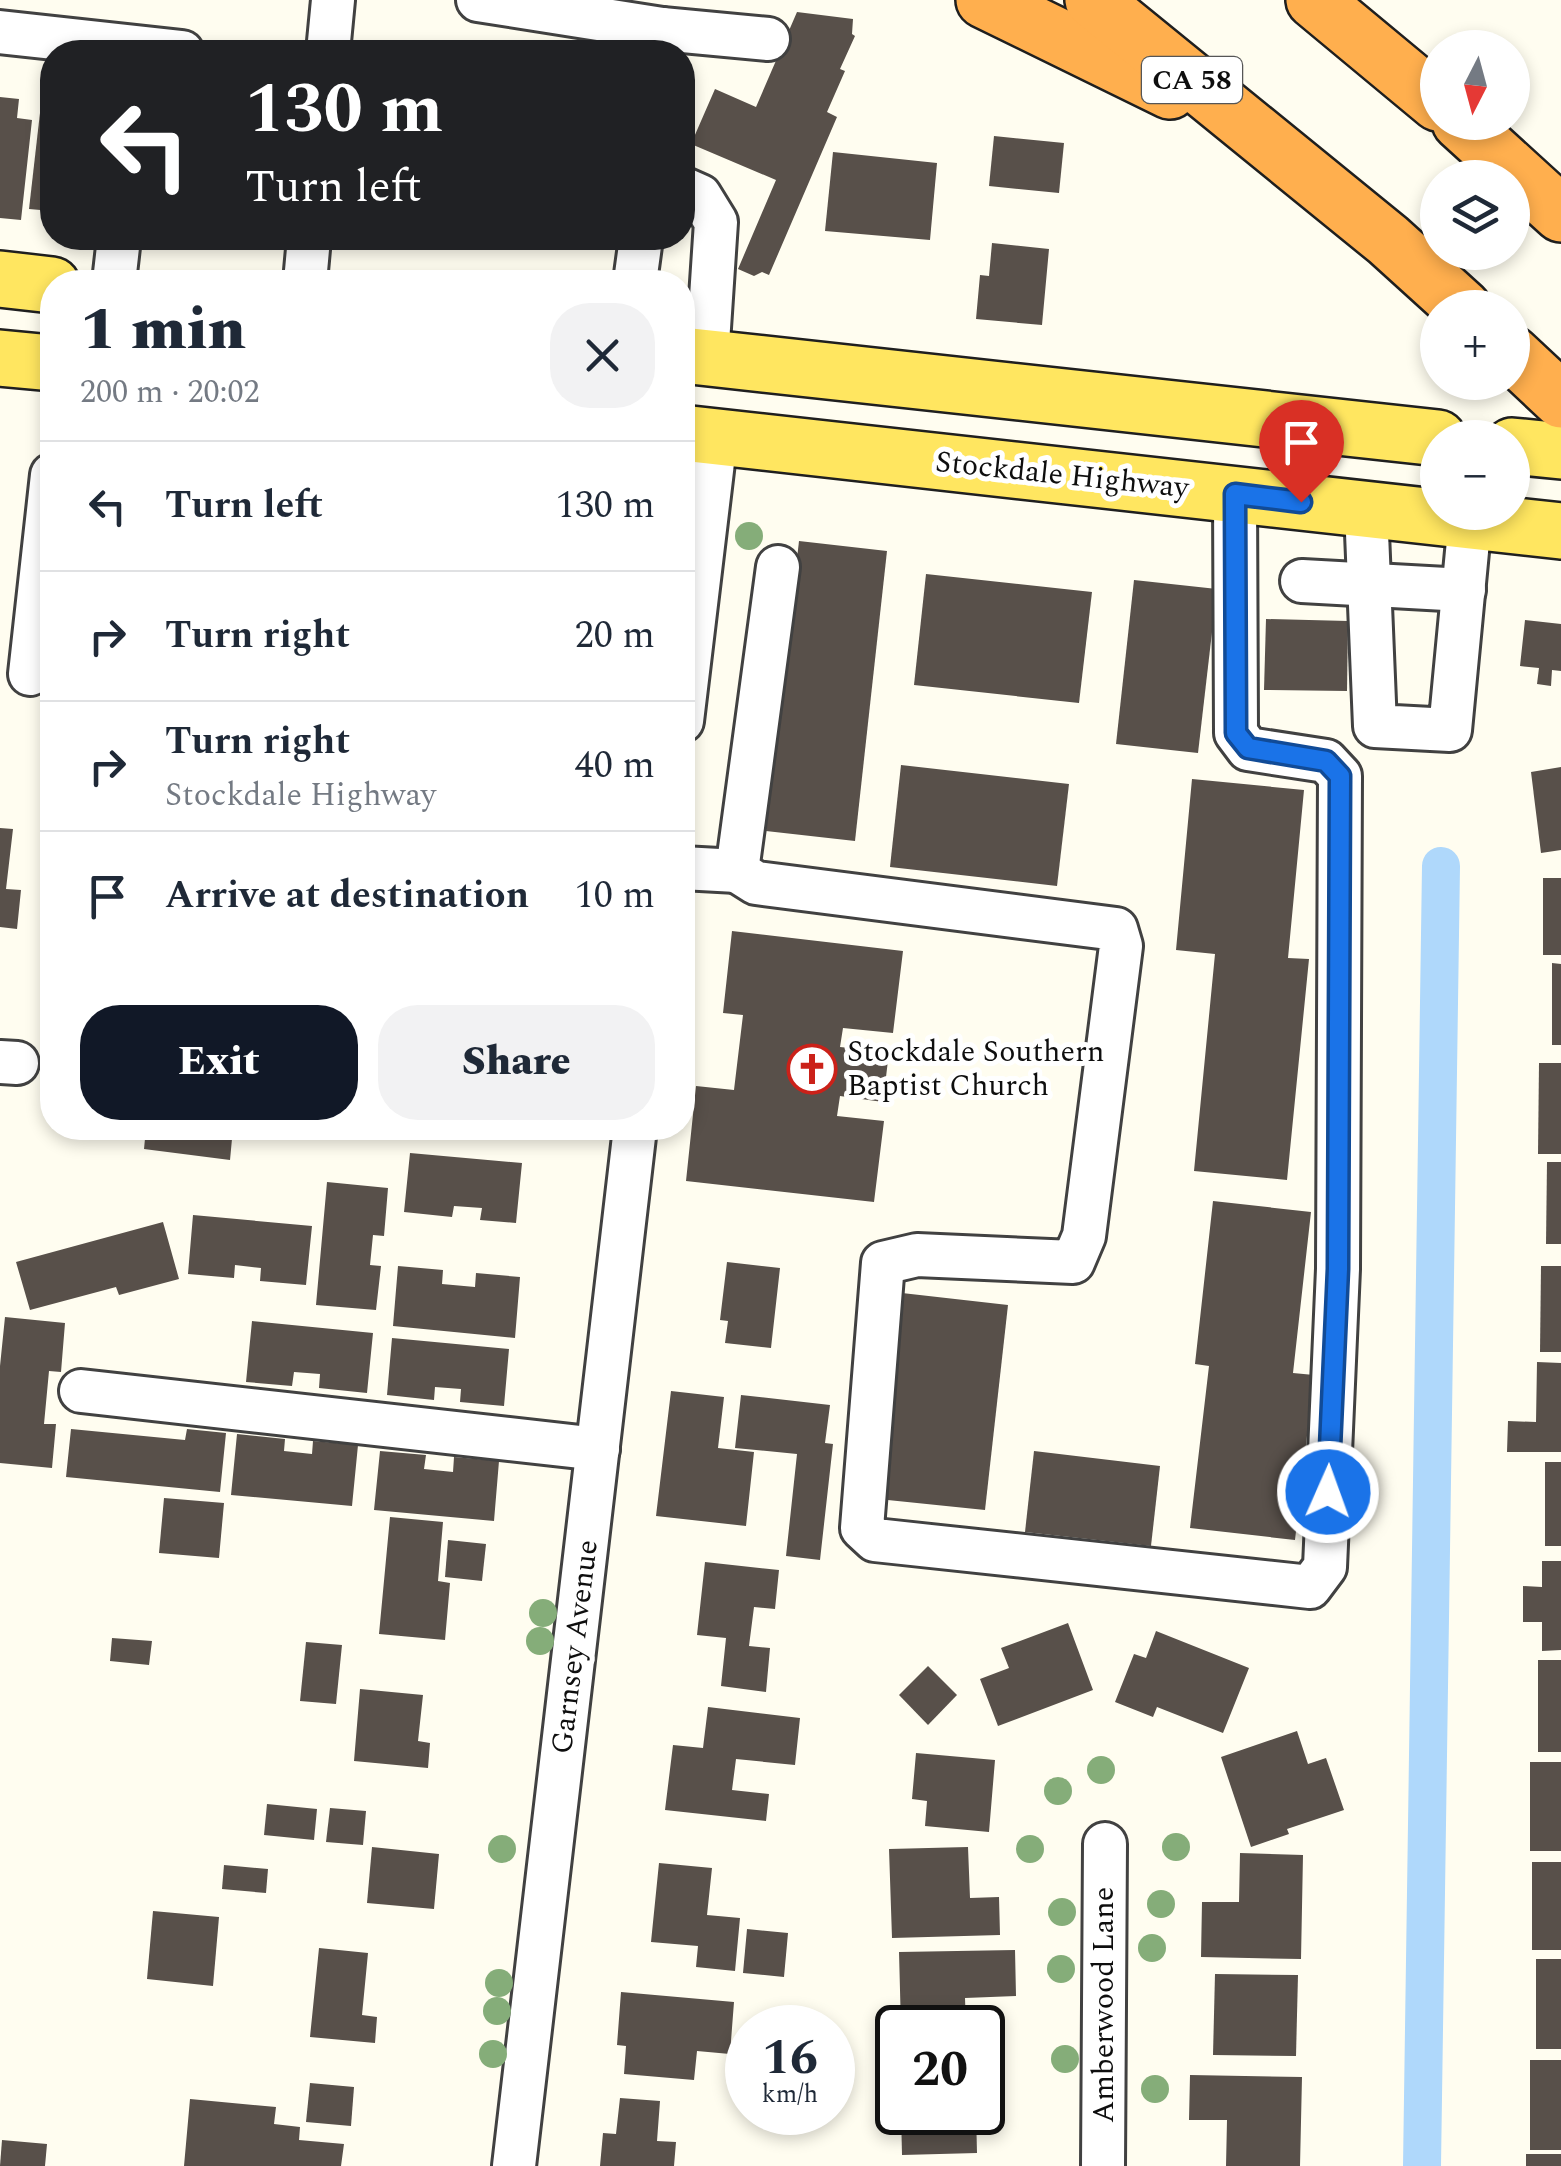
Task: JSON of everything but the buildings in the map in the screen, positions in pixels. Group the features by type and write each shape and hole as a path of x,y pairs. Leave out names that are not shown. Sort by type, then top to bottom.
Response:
{"highway":[{"path":"984,0 1277,149"},
{"name":"CA 58","path":"1094,0 1442,290"},
{"path":"1314,0 1420,88"},
{"path":"1480,140 1561,214"},
{"path":"1530,371 1561,400"}],"main road":[{"path":"0,279 40,284"},
{"path":"0,331 40,329"},
{"path":"695,357 1420,436"},
{"path":"0,358 40,363"},
{"path":"699,435 737,412 754,408 1000,426 1112,403"},
{"name":"Stockdale Highway","path":"699,435 1420,515"},
{"path":"1530,448 1561,451"},
{"name":"Stockdale Highway","path":"1530,527 1561,530"}],"street":[{"path":"329,40 333,0"},
{"path":"478,0 657,40"},
{"path":"0,32 62,40"},
{"path":"695,40 768,39"},
{"path":"695,194 716,222 695,357"},
{"path":"695,502 699,435"},
{"path":"695,868 737,870 756,884 1116,929 1121,946 1084,1236 1072,1262 918,1256 883,1263 862,1528 874,1540 1310,1587 1326,1567 1338,1269 1340,776 1326,761 1248,748 1236,733 1235,494"},
{"path":"1366,509 1376,726 1450,730 1469,530"},
{"path":"737,870 778,567"},
{"path":"1302,581 1464,590"},
{"path":"30,674 40,588"},
{"name":"Garnsey Avenue","path":"514,2166 634,1140"},
{"path":"80,1391 598,1449"},
{"name":"Amberwood Lane","path":"1103,2166 1105,1844"}],"waterway":[{"path":"1422,2166 1441,866"}],"place":[{"name":"Stockdale Southern Baptist Church","path":"812,1069"}],"route":[{"path":"1301,502 1235,494 1236,733 1248,748 1326,761 1340,776 1338,1269 1328,1492"}]}
